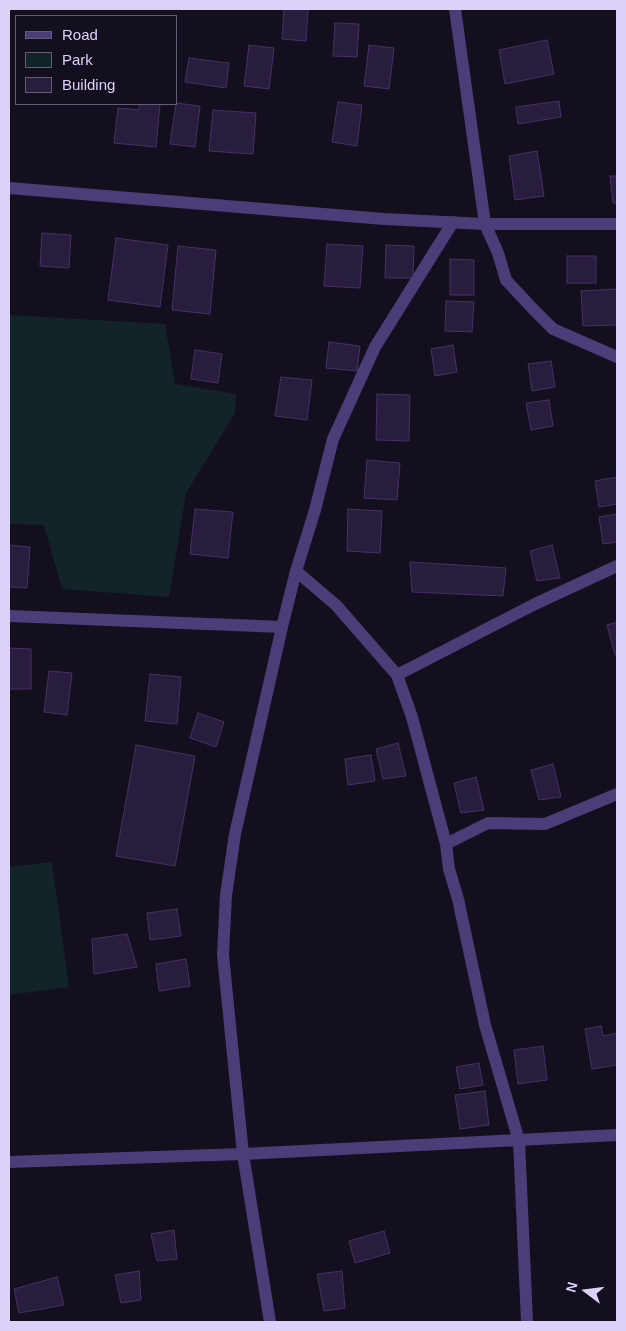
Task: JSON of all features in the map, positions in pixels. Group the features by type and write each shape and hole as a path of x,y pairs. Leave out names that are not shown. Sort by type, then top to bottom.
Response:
{"street":[{"path":"455,9 485,224 498,253 506,280 554,329 617,357"},
{"path":"9,188 384,219 485,224 617,224"},
{"path":"270,1322 243,1154 223,955 226,895 235,834 282,627 333,439 375,347 453,222"},
{"path":"397,675 535,604 617,566"},
{"path":"296,571 336,605 397,675 412,717 446,844 449,869 458,899 485,1025 519,1141 528,1322"},
{"path":"9,616 282,627"},
{"path":"446,844 488,823 545,824 617,794"},
{"path":"9,1162 243,1154 617,1135"}],"green space":[{"path":"9,315 165,324 175,384 236,394 235,413 186,493 169,597 62,589 44,525 9,524"},
{"path":"52,862 69,987 9,995 9,867"}],"building":[{"path":"284,9 308,9 306,41 282,39"},
{"path":"335,23 359,24 357,57 333,56"},
{"path":"547,40 554,74 505,84 499,50"},
{"path":"249,45 274,48 269,89 244,86"},
{"path":"369,45 394,48 389,89 364,86"},
{"path":"189,58 229,63 226,88 185,82"},
{"path":"559,101 561,117 518,124 516,107"},
{"path":"338,102 362,105 357,146 332,142"},
{"path":"178,103 200,106 195,147 170,144 176,105"},
{"path":"139,105 160,105 156,147 114,143 118,108 139,110"},
{"path":"213,110 256,113 253,154 209,151"},
{"path":"537,151 544,196 515,200 509,156"},
{"path":"610,176 617,176 617,203 613,203"},
{"path":"42,233 71,235 69,268 40,266"},
{"path":"116,238 168,245 160,307 108,300"},
{"path":"327,244 363,246 360,288 324,286"},
{"path":"386,245 414,246 413,278 385,278"},
{"path":"178,246 216,250 210,314 172,310"},
{"path":"567,256 596,256 596,283 567,283"},
{"path":"450,259 474,260 474,295 450,295"},
{"path":"617,289 617,325 583,326 581,291"},
{"path":"446,301 474,302 472,332 445,331"},
{"path":"329,342 360,346 357,371 326,368"},
{"path":"453,345 457,372 435,376 431,349"},
{"path":"195,350 222,354 218,383 191,379"},
{"path":"551,361 555,387 532,391 528,364"},
{"path":"281,377 312,380 307,420 275,416"},
{"path":"377,394 410,395 409,441 376,440"},
{"path":"549,400 553,426 531,430 526,403"},
{"path":"367,460 400,463 397,500 364,498"},
{"path":"617,477 617,504 599,507 595,481"},
{"path":"195,509 233,512 228,558 190,554"},
{"path":"348,509 382,511 380,553 347,551"},
{"path":"617,514 617,542 603,544 599,517"},
{"path":"9,545 30,547 27,588 9,587"},
{"path":"552,545 560,578 537,581 530,551"},
{"path":"410,562 506,568 503,596 412,592"},
{"path":"617,622 617,654 615,655 607,625"},
{"path":"9,648 31,649 31,689 9,689"},
{"path":"49,671 72,673 67,715 44,712"},
{"path":"150,674 181,677 177,724 145,721"},
{"path":"198,713 224,722 216,747 190,738"},
{"path":"398,743 406,776 383,779 376,749"},
{"path":"136,745 195,756 175,866 116,856"},
{"path":"371,755 375,781 348,785 345,759"},
{"path":"553,764 561,797 539,800 531,770"},
{"path":"476,777 484,810 461,813 454,783"},
{"path":"177,909 181,936 150,940 147,913"},
{"path":"127,934 137,967 94,974 92,939"},
{"path":"186,959 190,986 159,991 156,964"},
{"path":"601,1026 603,1036 617,1033 617,1065 592,1069 585,1029"},
{"path":"543,1046 547,1080 518,1084 514,1050"},
{"path":"479,1063 483,1085 460,1089 456,1067"},
{"path":"485,1091 489,1125 460,1129 455,1095"},
{"path":"174,1230 177,1259 157,1261 151,1234"},
{"path":"384,1231 390,1253 355,1263 349,1241"},
{"path":"139,1271 141,1300 121,1303 115,1275"},
{"path":"342,1271 345,1308 324,1311 317,1274"},
{"path":"57,1277 64,1305 19,1313 14,1289"}]}
